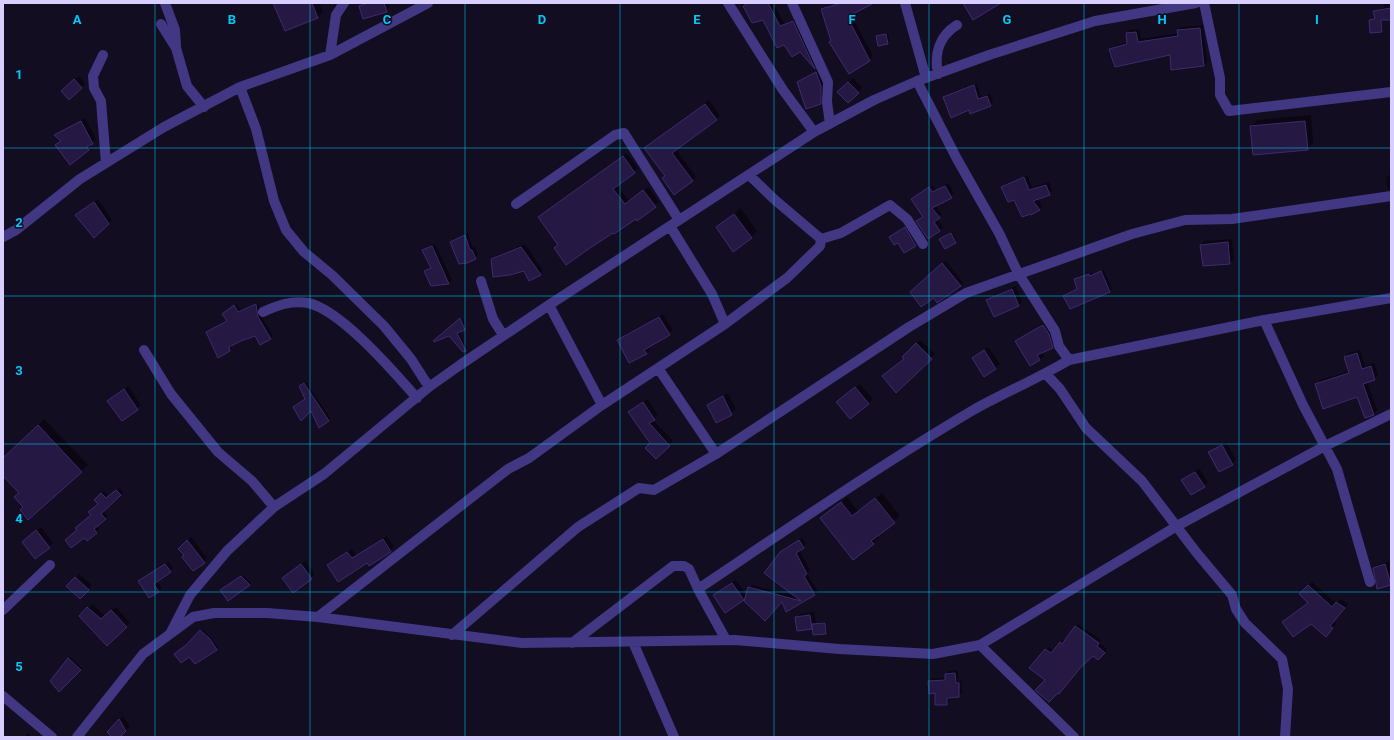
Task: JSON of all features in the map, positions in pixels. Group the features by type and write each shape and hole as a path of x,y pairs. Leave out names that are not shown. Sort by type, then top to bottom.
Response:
{"street":[{"path":"164,3 175,30 176,48 187,86 204,107"},
{"path":"330,55 336,15 344,3"},
{"path":"3,237 16,230 80,179 164,127 240,87 330,55 428,3"},
{"path":"728,3 783,90 814,132"},
{"path":"792,3 828,82 827,102 830,124"},
{"path":"905,3 921,79 957,159 999,233 1018,273 1055,331 1060,346 1069,360"},
{"path":"171,633 190,595 227,551 274,506 324,474 429,387 503,335 814,132 874,100 921,79 989,55 1095,21 1196,3"},
{"path":"1204,3 1220,78 1220,95 1228,111 1391,92"},
{"path":"161,24 176,48"},
{"path":"938,74 935,60 939,44 957,25"},
{"path":"103,55 93,76 94,88 101,102 106,163"},
{"path":"240,87 256,129 274,202 286,230 304,252 332,275 384,326 411,359 429,387"},
{"path":"516,204 615,135 624,133 679,220"},
{"path":"749,175 775,200 821,239"},
{"path":"452,635 578,527 639,488 654,490 716,454 922,319 966,293 1018,273 1132,234 1185,220 1232,218 1391,196"},
{"path":"821,239 841,233 890,205 907,219 923,244"},
{"path":"670,226 712,294 725,324"},
{"path":"318,616 508,469 529,458 602,405 725,324 787,278 820,246 821,239"},
{"path":"481,281 493,319 503,335"},
{"path":"698,589 864,478 976,409 1046,374 1069,360 1264,320 1391,298"},
{"path":"264,312 287,302 296,302 310,304 333,316 355,333 416,398"},
{"path":"548,305 602,405"},
{"path":"1264,320 1303,405 1337,469 1370,582"},
{"path":"144,350 171,394 218,452 252,481 274,506"},
{"path":"658,368 716,454"},
{"path":"1046,374 1060,389 1086,428 1142,481 1196,552 1232,595 1236,609 1245,623 1282,659 1288,689 1285,737"},
{"path":"77,737 142,654 192,617 214,612 318,616 522,644 726,640 839,649 933,654 980,645 1177,526 1325,446 1391,414"},
{"path":"3,610 50,565"},
{"path":"572,643 673,566 684,566 689,570 726,640"},
{"path":"633,642 674,737"},
{"path":"980,645 1074,737"},
{"path":"3,696 52,737"}],"building":[{"path":"273,3 312,3 318,18 285,31"},
{"path":"368,3 384,3 387,12 363,19 359,6"},
{"path":"748,3 768,3 780,26 793,21 815,69 800,52 792,57 784,45 777,48 763,20 752,23 743,6"},
{"path":"841,3 874,3 853,14 855,21 850,22 870,61 849,74 829,42 831,41 821,9"},
{"path":"963,3 1001,3 973,20"},
{"path":"1391,8 1391,20 1381,20 1382,32 1370,33 1369,20 1375,19 1373,11"},
{"path":"1200,28 1204,66 1171,70 1170,55 1115,67 1109,49 1127,44 1126,33 1136,32 1138,42 1178,36 1177,30"},
{"path":"886,34 888,44 878,46 876,36"},
{"path":"816,72 821,86 821,104 806,109 797,82"},
{"path":"74,79 82,88 69,100 61,91"},
{"path":"848,82 859,93 848,103 837,92"},
{"path":"974,85 978,99 987,96 991,106 970,114 969,110 951,118 943,97"},
{"path":"705,104 717,120 672,153 693,181 674,195 662,178 665,176 644,148"},
{"path":"81,121 93,144 86,147 89,150 70,165 55,145 61,141 54,135"},
{"path":"1305,121 1308,150 1253,155 1250,126"},
{"path":"623,156 635,173 613,189 625,204 643,190 656,207 637,221 636,219 614,234 613,233 566,265 554,248 558,245 538,217"},
{"path":"1024,177 1029,190 1046,185 1050,195 1033,201 1040,210 1031,215 1022,217 1014,200 1008,202 1001,187"},
{"path":"945,186 952,198 932,208 940,218 934,222 940,231 928,239 916,221 923,217 911,199 929,187 932,192"},
{"path":"94,202 109,224 94,238 75,215"},
{"path":"734,214 752,238 733,252 716,227"},
{"path":"905,227 916,246 904,253 898,243 894,245 889,237"},
{"path":"951,233 956,243 945,249 939,239"},
{"path":"465,235 470,250 472,250 476,259 467,263 459,264 450,242"},
{"path":"1228,242 1230,264 1203,266 1200,245"},
{"path":"432,246 449,284 431,286 424,271 431,268 422,250"},
{"path":"521,247 541,275 529,281 524,271 510,275 493,277 491,259"},
{"path":"942,263 961,286 937,303 934,298 921,307 910,292"},
{"path":"1101,271 1110,292 1070,309 1063,296 1077,289 1074,279 1089,274 1090,276"},
{"path":"1012,289 1019,306 994,317 986,300"},
{"path":"256,304 258,317 271,339 260,345 255,336 241,341 229,347 230,351 218,358 206,332 227,321 222,314 234,305 238,312"},
{"path":"659,317 670,335 644,350 647,354 629,363 617,340"},
{"path":"460,318 465,330 457,333 466,351 463,352 449,336 434,342 433,341"},
{"path":"1043,325 1049,334 1053,348 1037,355 1040,360 1030,366 1015,341"},
{"path":"916,343 932,359 896,393 882,376 904,359 902,357"},
{"path":"984,350 996,369 984,377 972,358"},
{"path":"1357,353 1362,369 1371,366 1375,380 1363,384 1374,415 1365,418 1357,397 1323,409 1315,384 1349,373 1344,357"},
{"path":"304,383 329,421 319,428 311,411 301,421 293,407 305,399 299,386"},
{"path":"855,387 869,404 850,419 836,402"},
{"path":"124,389 138,410 122,421 107,401"},
{"path":"723,396 732,415 716,423 707,405"},
{"path":"643,402 655,420 649,423 670,446 656,459 645,448 650,443 628,412"},
{"path":"38,425 82,472 28,520 20,510 23,507 14,497 19,493 3,476 3,458"},
{"path":"1222,445 1233,465 1219,472 1208,452"},
{"path":"1195,472 1205,487 1191,495 1181,480"},
{"path":"116,490 121,495 101,514 106,519 94,529 97,533 87,541 84,538 71,548 65,540 77,530 75,528 91,515 88,512 98,504 94,500 101,493 106,498"},
{"path":"875,498 895,523 871,541 874,544 853,560 820,518 841,502 852,516"},
{"path":"36,530 50,548 35,559 22,542"},
{"path":"383,539 391,552 369,566 367,563 338,582 327,565 347,552 352,558"},
{"path":"187,540 205,563 193,571 182,557 184,555 178,549"},
{"path":"799,540 804,548 796,553 807,574 804,576 815,595 786,612 782,602 765,621 744,601 748,587 801,601 764,573 780,552"},
{"path":"165,564 171,572 154,584 159,592 149,598 138,581"},
{"path":"301,564 312,579 293,593 282,578"},
{"path":"1385,564 1391,585 1377,589 1373,568"},
{"path":"241,576 250,585 228,601 220,590"},
{"path":"75,577 89,590 80,599 66,586"},
{"path":"732,583 744,600 725,613 713,595"},
{"path":"1308,585 1332,607 1336,602 1345,608 1330,626 1333,628 1326,637 1311,624 1293,637 1282,622 1308,603 1299,594"},
{"path":"87,607 101,619 111,610 127,627 107,646 79,616"},
{"path":"810,615 812,629 797,631 795,617"},
{"path":"825,623 826,634 813,635 812,624"},
{"path":"1075,626 1099,643 1097,646 1105,653 1098,660 1093,656 1081,667 1059,694 1058,693 1049,702 1035,690 1045,680 1029,668 1045,649 1051,653 1060,642 1062,644"},
{"path":"200,630 210,639 217,650 195,664 189,657 181,663 174,654 186,645"},
{"path":"68,658 81,670 59,692 50,681"},
{"path":"955,673 956,683 959,683 959,697 947,698 947,705 935,705 935,693 929,694 928,681 945,680 945,674"},
{"path":"119,719 126,731 120,737 112,737 107,732"}]}
